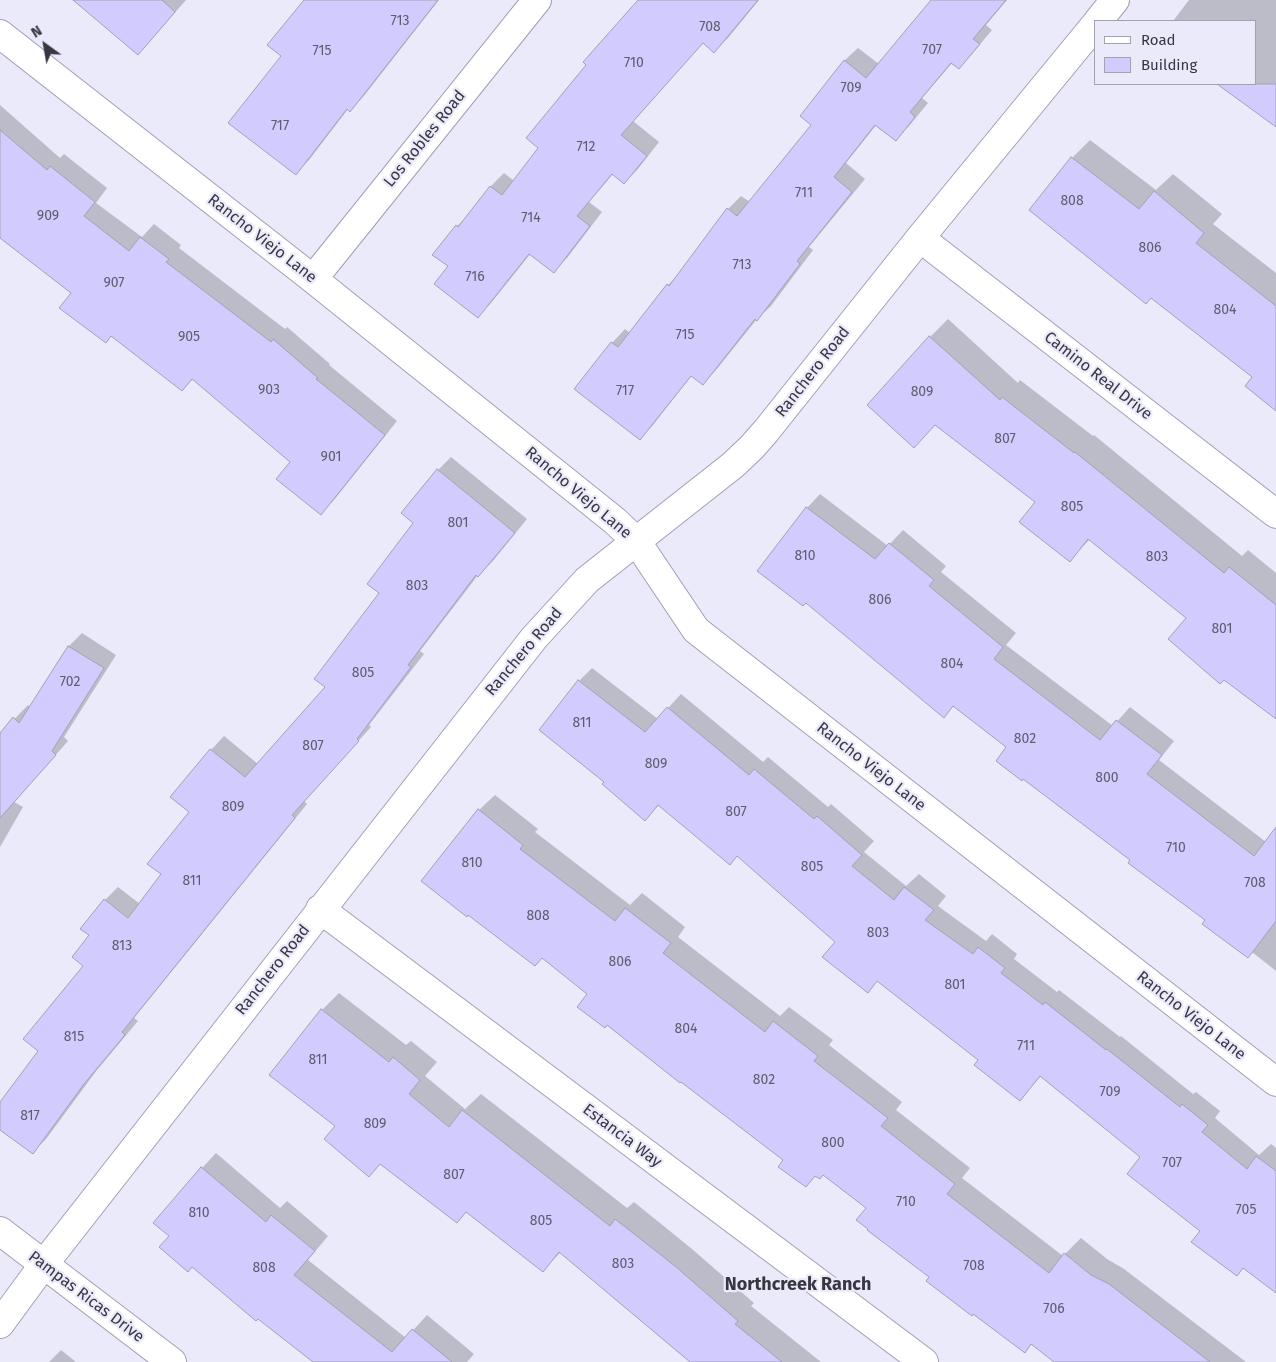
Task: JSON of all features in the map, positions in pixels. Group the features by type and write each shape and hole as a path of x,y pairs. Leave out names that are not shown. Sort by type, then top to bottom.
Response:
{"street":[{"name":"Los Robles Road","path":"313,279 537,0"},
{"path":"1099,20 1115,0"},
{"name":"Ranchero Road","path":"0,1324 44,1264 320,909 534,638 587,580 733,465 752,447 1094,26"},
{"name":"Rancho Viejo Lane","path":"0,34 313,279 615,521 637,542 696,630 1276,1082"},
{"name":"Camino Real Drive","path":"920,238 1276,514"},
{"name":"Estancia Way","path":"320,909 924,1362"},
{"name":"Pampas Ricas Drive","path":"0,1231 172,1362"}],"building":[{"path":"73,0 162,0 175,12 138,55"},
{"path":"304,0 438,0 350,112 347,109 296,175 228,123 281,56 267,45"},
{"path":"638,0 758,0 714,53 703,43 621,135 647,156 624,184 612,174 577,216 590,226 554,273 529,254 478,318 434,284 448,266 432,255 456,225 458,227 490,186 502,195 538,148 526,138 586,65 583,62"},
{"path":"931,0 1006,0 973,39 980,44 959,69 951,63 910,112 915,117 896,141 875,125 834,177 852,192 797,261 800,264 757,321 755,319 703,385 691,376 640,440 574,389 611,342 618,347 667,284 669,286 727,208 737,216 811,125 800,116 844,60 866,78"},
{"path":"1276,84 1276,127 1218,85"},
{"path":"0,130 47,170 50,166 95,202 84,216 129,251 140,237 169,259 166,262 271,342 273,339 318,378 316,379 385,435 321,515 276,479 290,462 192,379 182,391 111,336 106,343 59,308 71,293 0,238"},
{"path":"1071,157 1139,209 1154,191 1204,233 1196,243 1276,306 1276,411 1245,386 1252,377 1151,298 1146,304 1029,210"},
{"path":"929,336 1000,400 1002,397 1075,452 1224,573 1229,567 1276,605 1276,719 1224,680 1220,684 1168,639 1186,618 1088,539 1070,562 1019,522 1035,502 935,425 914,448 867,405"},
{"path":"437,469 515,533 478,577 476,575 408,665 411,667 357,739 359,741 292,815 295,818 122,1032 125,1035 84,1084 33,1154 0,1130 0,1102 38,1051 23,1039 83,966 72,957 89,935 80,929 104,899 128,918 161,874 147,864 189,812 170,797 210,749 245,777 325,687 314,679 379,593 367,584 413,523 401,513"},
{"path":"806,507 875,559 889,543 934,580 929,586 1003,647 994,659 1100,740 1116,720 1162,755 1147,774 1254,856 1276,827 1276,921 1248,958 1202,924 1205,920 1128,863 1130,860 1023,779 1022,781 996,761 1006,747 953,706 944,718 806,603 803,606 757,571"},
{"path":"68,646 104,668 52,751 56,755 0,818 0,733 13,717 19,723"},
{"path":"578,680 645,732 667,707 749,775 754,769 814,819 817,816 862,855 852,866 894,900 904,887 934,910 925,920 973,954 978,947 1005,968 1001,973 1043,1005 1045,1002 1180,1107 1182,1104 1208,1125 1202,1132 1247,1169 1256,1156 1276,1171 1276,1293 1243,1268 1237,1276 1191,1242 1200,1231 1127,1174 1140,1157 1040,1076 1020,1101 974,1065 978,1060 877,981 868,993 822,957 835,942 737,856 730,865 658,805 645,821 602,784 604,782 539,730"},
{"path":"478,809 523,845 520,849 615,921 625,908 671,943 663,953 765,1032 773,1021 818,1056 814,1061 888,1118 881,1126 955,1184 947,1194 1049,1273 1064,1253 1091,1275 1109,1284 1210,1362 1054,1362 1031,1344 1025,1353 973,1314 972,1316 926,1281 929,1277 856,1220 866,1208 823,1175 820,1179 815,1176 806,1187 778,1167 783,1160 680,1083 607,1025 605,1028 577,1007 587,994 542,958 535,966 421,881"},
{"path":"321,1009 389,1062 393,1057 420,1080 409,1094 449,1127 462,1110 610,1226 615,1219 675,1266 738,1321 735,1324 782,1362 690,1362 559,1252 543,1272 466,1212 457,1223 380,1164 369,1177 324,1139 335,1126 269,1075"},
{"path":"201,1167 266,1222 271,1215 315,1251 294,1275 392,1352 412,1329 452,1362 313,1362 258,1319 256,1321 192,1267 188,1272 159,1247 169,1236 153,1223"}],"district":[{"name":"Northcreek Ranch","path":"798,1285"}]}
